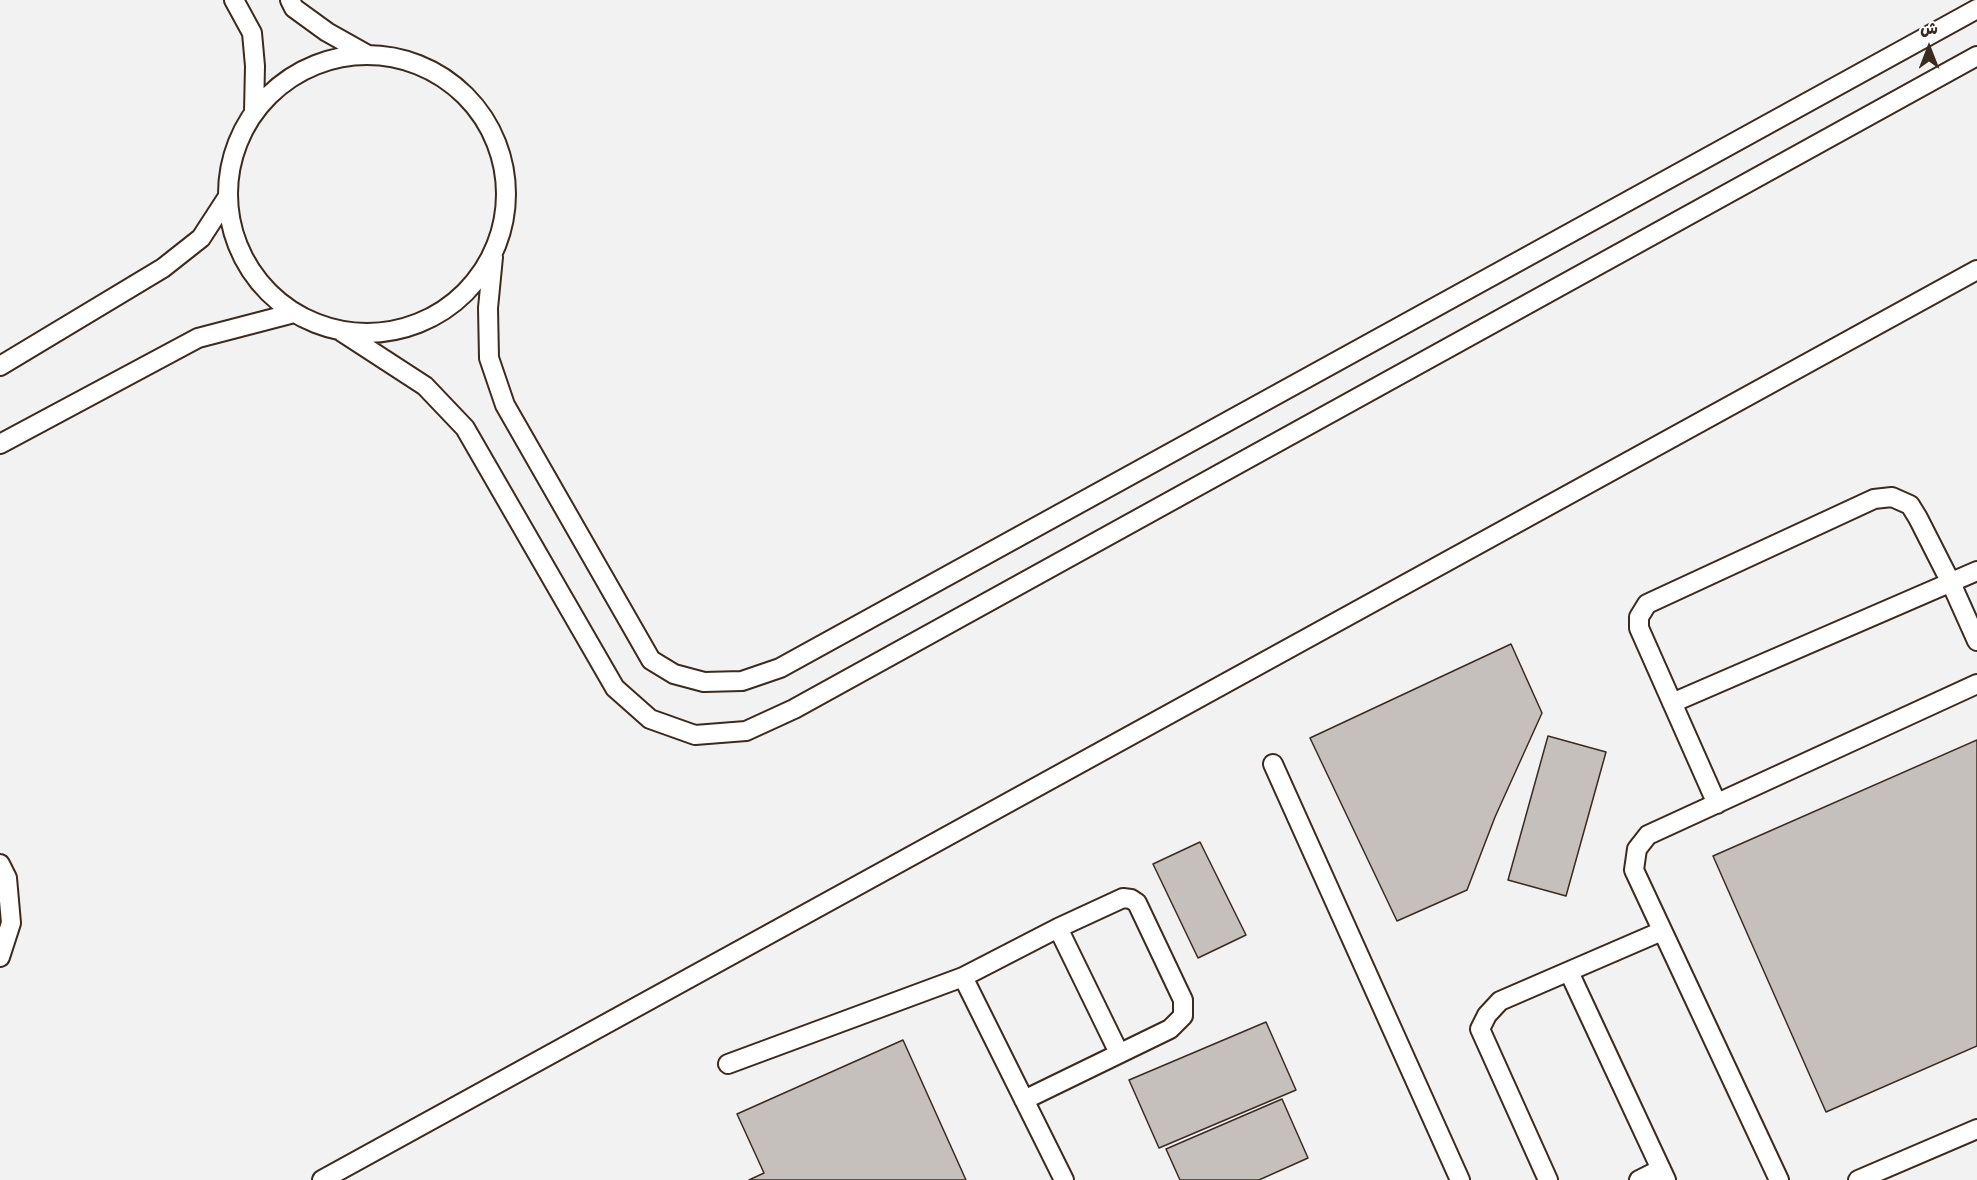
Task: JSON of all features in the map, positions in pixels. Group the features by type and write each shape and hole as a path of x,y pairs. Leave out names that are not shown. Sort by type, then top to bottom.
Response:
{"lane":[{"path":"234,0 252,33 255,66 254,112"},
{"path":"290,0 294,8 327,32 368,55"},
{"path":"1977,9 780,668 742,681 704,682 674,674 651,660 505,405 489,358 488,308 493,257 507,212 505,165 487,122 456,86 415,63 368,55 325,62 315,66 285,81 254,112 239,138 230,168 227,198 236,243 259,283 294,313 342,332 425,386 465,428 615,688 650,719 695,735 746,731 794,709 1977,56"},
{"path":"0,366 164,268 201,237 227,198"},
{"path":"342,332 387,333 430,320 466,294 493,257"},
{"path":"321,1180 1977,270"},
{"path":"0,444 198,338 294,313"},
{"path":"1717,804 1639,628 1639,617 1647,604 1874,499 1892,497 1910,505 1952,583 1977,641"},
{"path":"1672,703 1977,571"},
{"path":"1779,1180 1634,870 1637,849 1648,835 1977,684"},
{"path":"1273,764 1460,1180"},
{"path":"0,864 7,878 11,923 0,957"},
{"path":"728,1064 963,977 1058,928 1123,898 1131,899 1137,903 1183,1000 1183,1016 1170,1029 1024,1100"},
{"path":"1058,928 1119,1053"},
{"path":"1548,1180 1480,1029 1487,1015 1500,1001 1662,931"},
{"path":"1569,972 1664,1175 1639,1180"},
{"path":"963,977 1064,1180"},
{"path":"1858,1180 1977,1129"}],"building":[{"path":"1511,644 1542,713 1495,817 1467,890 1397,921 1310,738"},
{"path":"1548,736 1606,752 1566,896 1508,880"},
{"path":"1977,740 1977,1046 1826,1112 1713,856"},
{"path":"1200,842 1246,935 1198,958 1153,864"},
{"path":"1266,1022 1296,1090 1159,1148 1129,1080"},
{"path":"903,1040 966,1180 749,1180 764,1173 737,1114"},
{"path":"1282,1099 1308,1158 1259,1180 1180,1180 1166,1149"}]}
